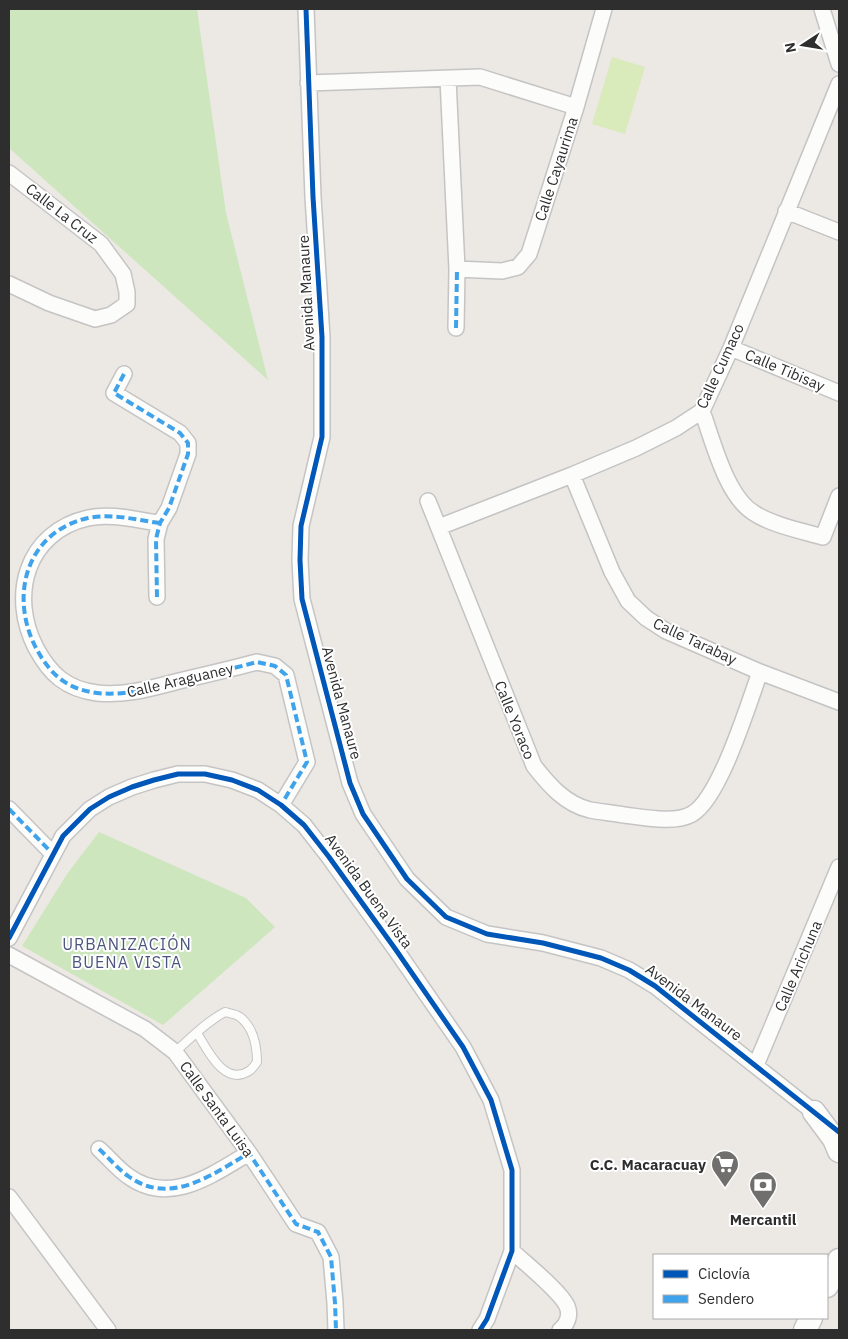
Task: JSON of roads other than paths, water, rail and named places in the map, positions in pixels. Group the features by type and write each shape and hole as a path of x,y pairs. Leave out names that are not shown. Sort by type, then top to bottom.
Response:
{"street":[{"name":"Avenida Manaure","path":"306,9 308,83 322,337 322,437 301,526 302,599 350,783 363,814 407,880 446,917 488,934 573,950 601,958 629,970 655,986 839,1132"},
{"name":"Calle Cayaurima","path":"457,269 502,271 518,267 529,254 576,107 604,9"},
{"path":"822,9 833,26 839,64"},
{"path":"308,83 448,80 480,77 576,107"},
{"path":"448,80 457,269 456,328"},
{"name":"Calle Cumaco","path":"439,528 636,448 676,428 702,412 731,348 839,84"},
{"name":"Calle La Cruz","path":"9,173 101,244 123,274 126,304 111,315 95,319 9,284"},
{"path":"786,211 839,232"},
{"name":"Calle Tibisay","path":"731,348 839,393"},
{"path":"124,374 114,393 180,433 188,443 188,454 169,508 160,523 156,538 156,597"},
{"path":"702,412 733,490 743,504 753,513 767,520 823,537 839,496"},
{"name":"Calle Tarabay","path":"572,475 612,572 628,601 646,618 666,631 760,672 839,702"},
{"name":"Calle Yoraco","path":"428,501 534,766 548,784 563,797 576,804 589,810 651,818 676,818 691,815 701,807 721,777 760,672"},
{"name":"Calle Araguaney","path":"160,523 108,516 88,518 64,526 45,542 31,560 25,582 23,610 29,634 41,657 56,677 75,688 95,693 120,694 143,690 256,662 275,666 286,675 307,762 281,805"},
{"name":"Avenida Buena Vista","path":"9,938 63,836 90,809 109,797 132,786 178,774 205,774 232,780 258,790 281,805 304,825 396,950 463,1047 491,1100 512,1170 512,1251 487,1319 480,1330"},
{"path":"9,809 53,854"},
{"name":"Calle Arichuna","path":"756,1065 839,867"},
{"name":"Calle Santa Luisa","path":"9,955 146,1029 175,1052 249,1153 296,1224 318,1232 331,1257 336,1330"},
{"path":"814,1112 839,1117"},
{"path":"814,1112 834,1139 839,1151"},
{"path":"100,1149 128,1176 143,1185 159,1188 176,1188 198,1182 249,1153"},
{"path":"9,1197 108,1330"},
{"path":"512,1251 562,1298 568,1308 568,1319 560,1330"},
{"path":"828,1284 839,1260"},
{"path":"805,1330 811,1319"}],"lane":[{"path":"175,1052 214,1018 225,1012 239,1016 250,1029 257,1048 258,1062 249,1071 237,1074 224,1071 215,1062 197,1033"}],"place":[{"name":"C.C. Macaracuay","path":"725,1188"},
{"name":"Mercantil","path":"763,1209"}],"district":[{"name":"URBANIZACIÓN BUENA VISTA","path":"127,953"}]}
